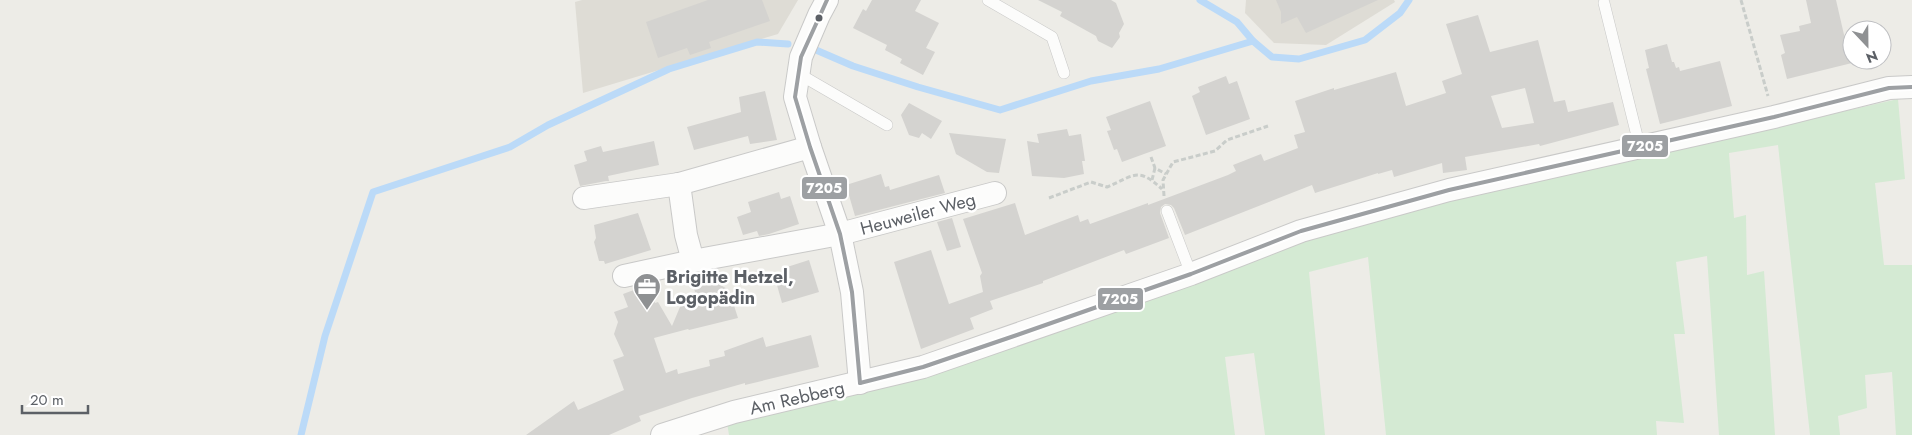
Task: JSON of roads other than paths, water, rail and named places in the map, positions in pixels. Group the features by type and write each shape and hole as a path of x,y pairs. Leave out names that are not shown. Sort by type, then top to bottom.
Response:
{"street":[{"name":"Heuweiler Weg","path":"827,0 801,57 795,97 840,234 852,292 860,383"},
{"name":"Am Rebberg","path":"662,435 734,412 923,367 1190,274 1301,231 1449,190 1774,117 1889,88 1912,87"},
{"path":"584,198 680,184 810,147"},
{"path":"680,184 686,235 694,261"},
{"name":"Heuweiler Weg","path":"624,276 840,234 995,193"}],"lane":[{"path":"988,0 1052,37 1064,73"},
{"path":"1604,3 1640,148"},
{"path":"798,74 887,125"},
{"path":"1167,212 1190,274"}],"waterway":[{"path":"1200,0 1237,22 1253,41 1272,57 1299,59 1365,40 1400,13 1409,0"},
{"path":"816,50 853,66 1000,110 1091,81 1159,69 1253,41"},
{"path":"301,435 325,336 373,192 510,147 548,125 669,69 757,42 788,44"}],"place":[{"name":"Brigitte Hetzel, Logopädin","path":"647,311"}]}
